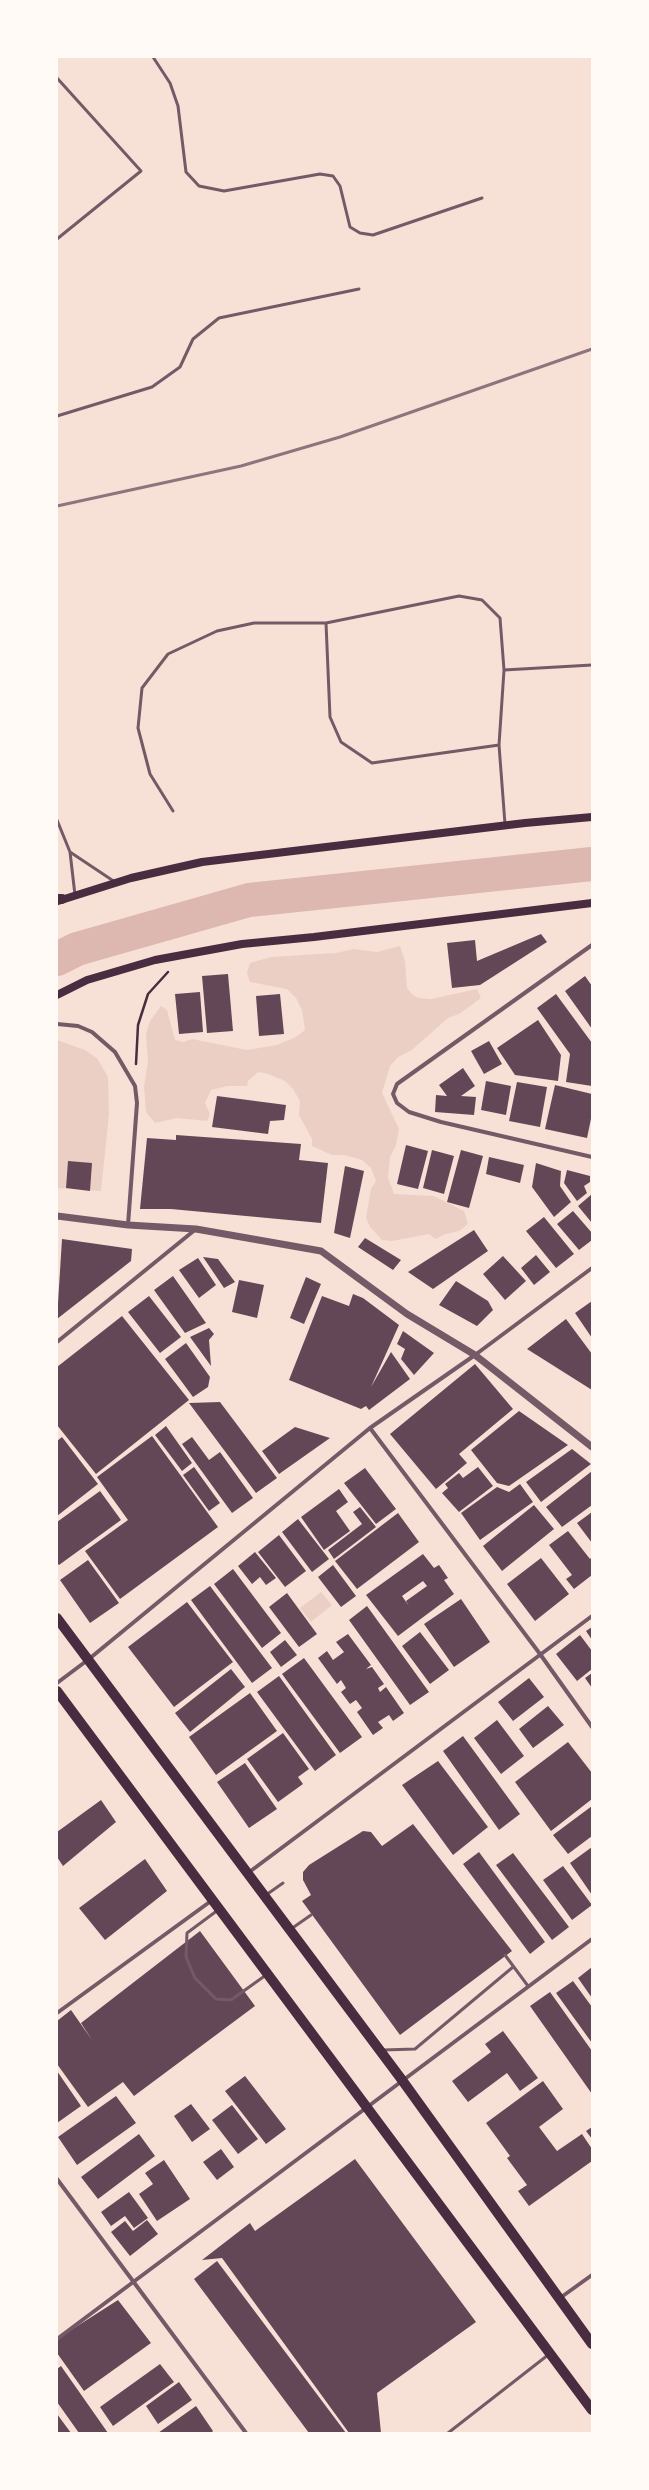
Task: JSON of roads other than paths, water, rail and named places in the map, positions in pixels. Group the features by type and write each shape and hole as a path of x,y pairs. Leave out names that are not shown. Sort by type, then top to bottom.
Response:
{"main road":[{"path":"59,900 116,883 202,862 506,825 592,817"},
{"path":"57,995 88,980 155,960 242,944 314,938 592,903"},
{"path":"57,1618 402,2080 592,2344"},
{"path":"57,1691 266,1975 551,2353 592,2410"}],"street":[{"path":"592,945 397,1084 393,1094 397,1103 409,1112 441,1122 592,1158"},
{"path":"57,1024 78,1026 92,1032 115,1052 135,1086 137,1104 128,1225"},
{"path":"57,1216 128,1225 196,1229 322,1251 407,1314 475,1355 592,1447"},
{"path":"57,1342 196,1229"},
{"path":"57,1683 89,1659 370,1428 475,1355 592,1268"},
{"path":"370,1428 540,1654 592,1727"},
{"path":"247,1874 592,1616"},
{"path":"57,2013 211,1901"},
{"path":"57,2339 592,1939"},
{"path":"57,2179 246,2433"},
{"path":"560,2298 592,2275"}],"lane":[{"path":"153,57 170,83 178,106 186,172 199,186 224,191 320,174 333,176 340,186 350,227 360,233 373,235 482,198"},
{"path":"57,78 141,171 57,239"},
{"path":"57,416 152,387 180,367 193,339 219,318 359,289"},
{"path":"173,811 150,774 138,728 142,688 168,654 217,631 254,623 326,623 459,596 482,600 500,618 504,670 499,745 506,825"},
{"path":"326,623 330,717 341,742 372,763 499,745"},
{"path":"504,670 592,665"},
{"path":"57,820 70,852 75,895"},
{"path":"70,852 116,883"},
{"path":"265,1896 283,1883"},
{"path":"218,1910 187,1933 186,1957 195,1978 216,1999 231,2000 266,1975"},
{"path":"290,1930 311,1915"},
{"path":"505,1955 528,1986"},
{"path":"379,2050 415,2049 513,1967"},
{"path":"448,2433 551,2353"}],"waterway":[{"path":"57,959 77,949 249,900 592,864"}],"railway":[{"path":"57,506 241,466 340,437 592,349"}]}
